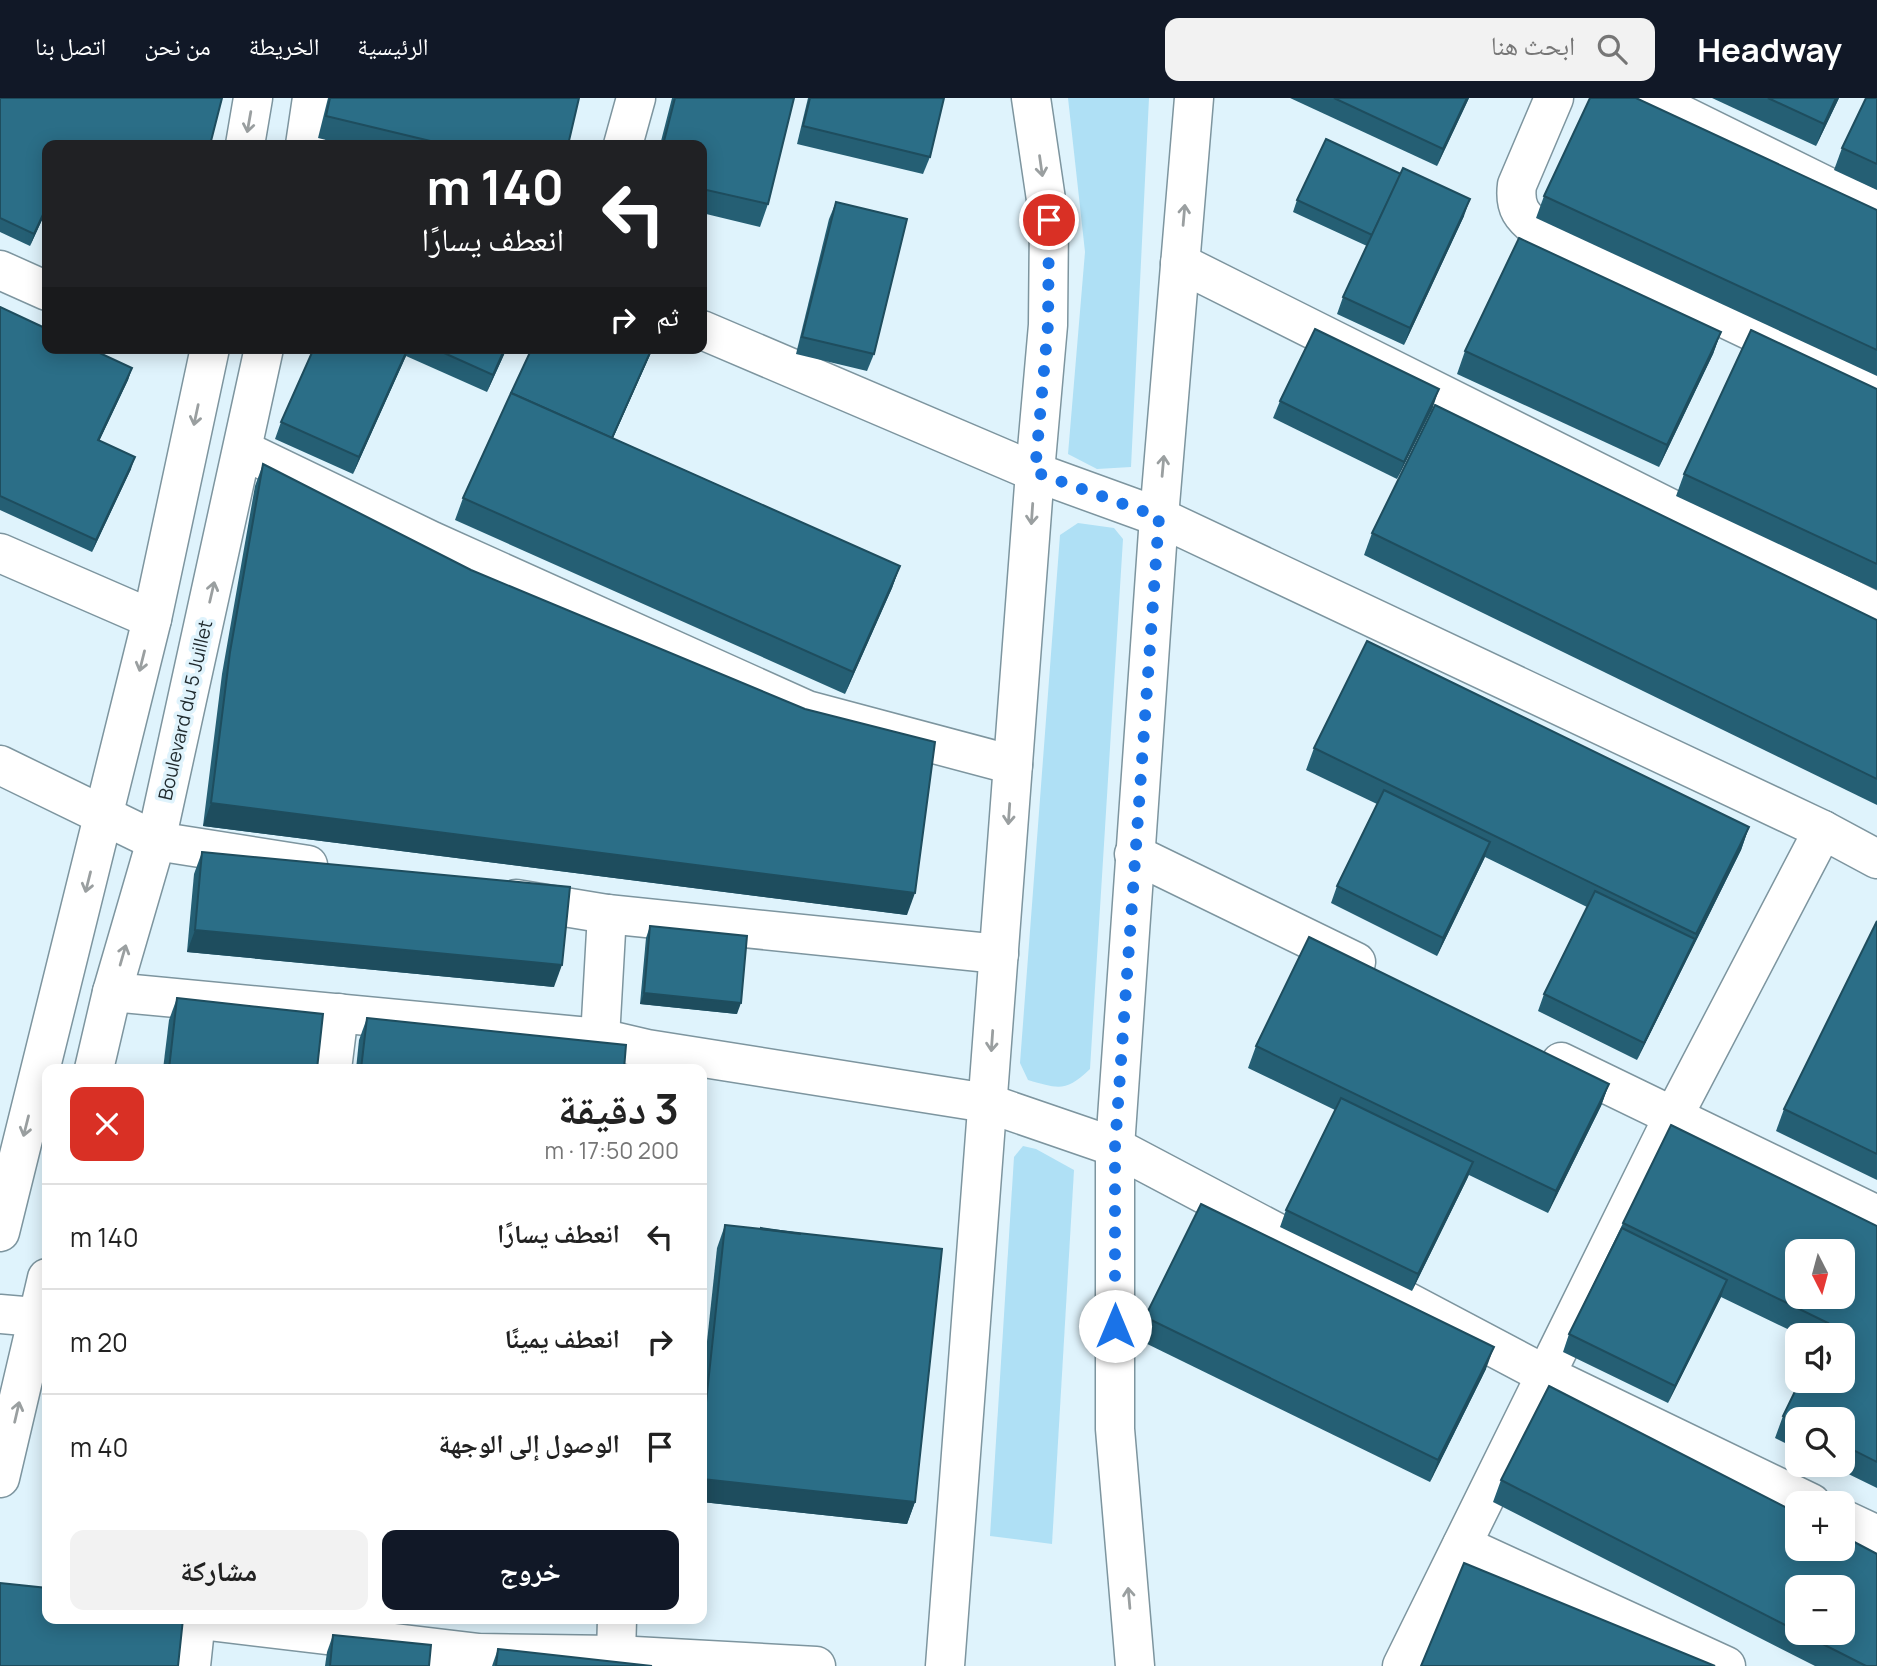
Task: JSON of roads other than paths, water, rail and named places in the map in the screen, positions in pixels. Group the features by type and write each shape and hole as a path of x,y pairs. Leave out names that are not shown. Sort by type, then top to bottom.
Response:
{"street":[{"path":"246,140 253,98"},
{"path":"306,140 312,98"},
{"path":"624,140 636,98"},
{"path":"945,1666 1048,325 1049,220 1031,98"},
{"path":"1135,1666 1115,1429 1115,1147 1159,517 1194,98"},
{"path":"1554,98 1517,185 1518,211 1524,218 1539,230 1877,391"},
{"path":"1648,98 1877,211"},
{"path":"1180,263 1877,611"},
{"path":"0,270 42,289"},
{"path":"707,332 1035,472 1159,517 1823,830 1877,859"},
{"path":"0,1232 152,619 198,354"},
{"name":"Boulevard du 5 Juillet","path":"95,1064 112,992 156,841 263,354"},
{"path":"243,450 432,541 807,710 1013,765"},
{"path":"0,553 152,619"},
{"path":"0,765 156,841 347,872"},
{"path":"1402,1666 1673,1116 1823,830"},
{"path":"1134,854 1385,976"},
{"path":"484,894 607,914 999,954"},
{"path":"600,1038 607,914"},
{"path":"112,992 600,1038 647,1059 686,1064"},
{"path":"333,1064 339,1013"},
{"path":"1535,1049 1877,1215"},
{"path":"707,1067 988,1103 1115,1147 1544,1374 1786,1491"},
{"path":"0,1314 42,1318"},
{"path":"0,1478 42,1322"},
{"path":"1855,1525 1877,1535"},
{"path":"1462,1545 1726,1666"},
{"path":"191,1666 194,1624"},
{"path":"265,1624 478,1659 617,1637 741,1663 816,1666"}]}
